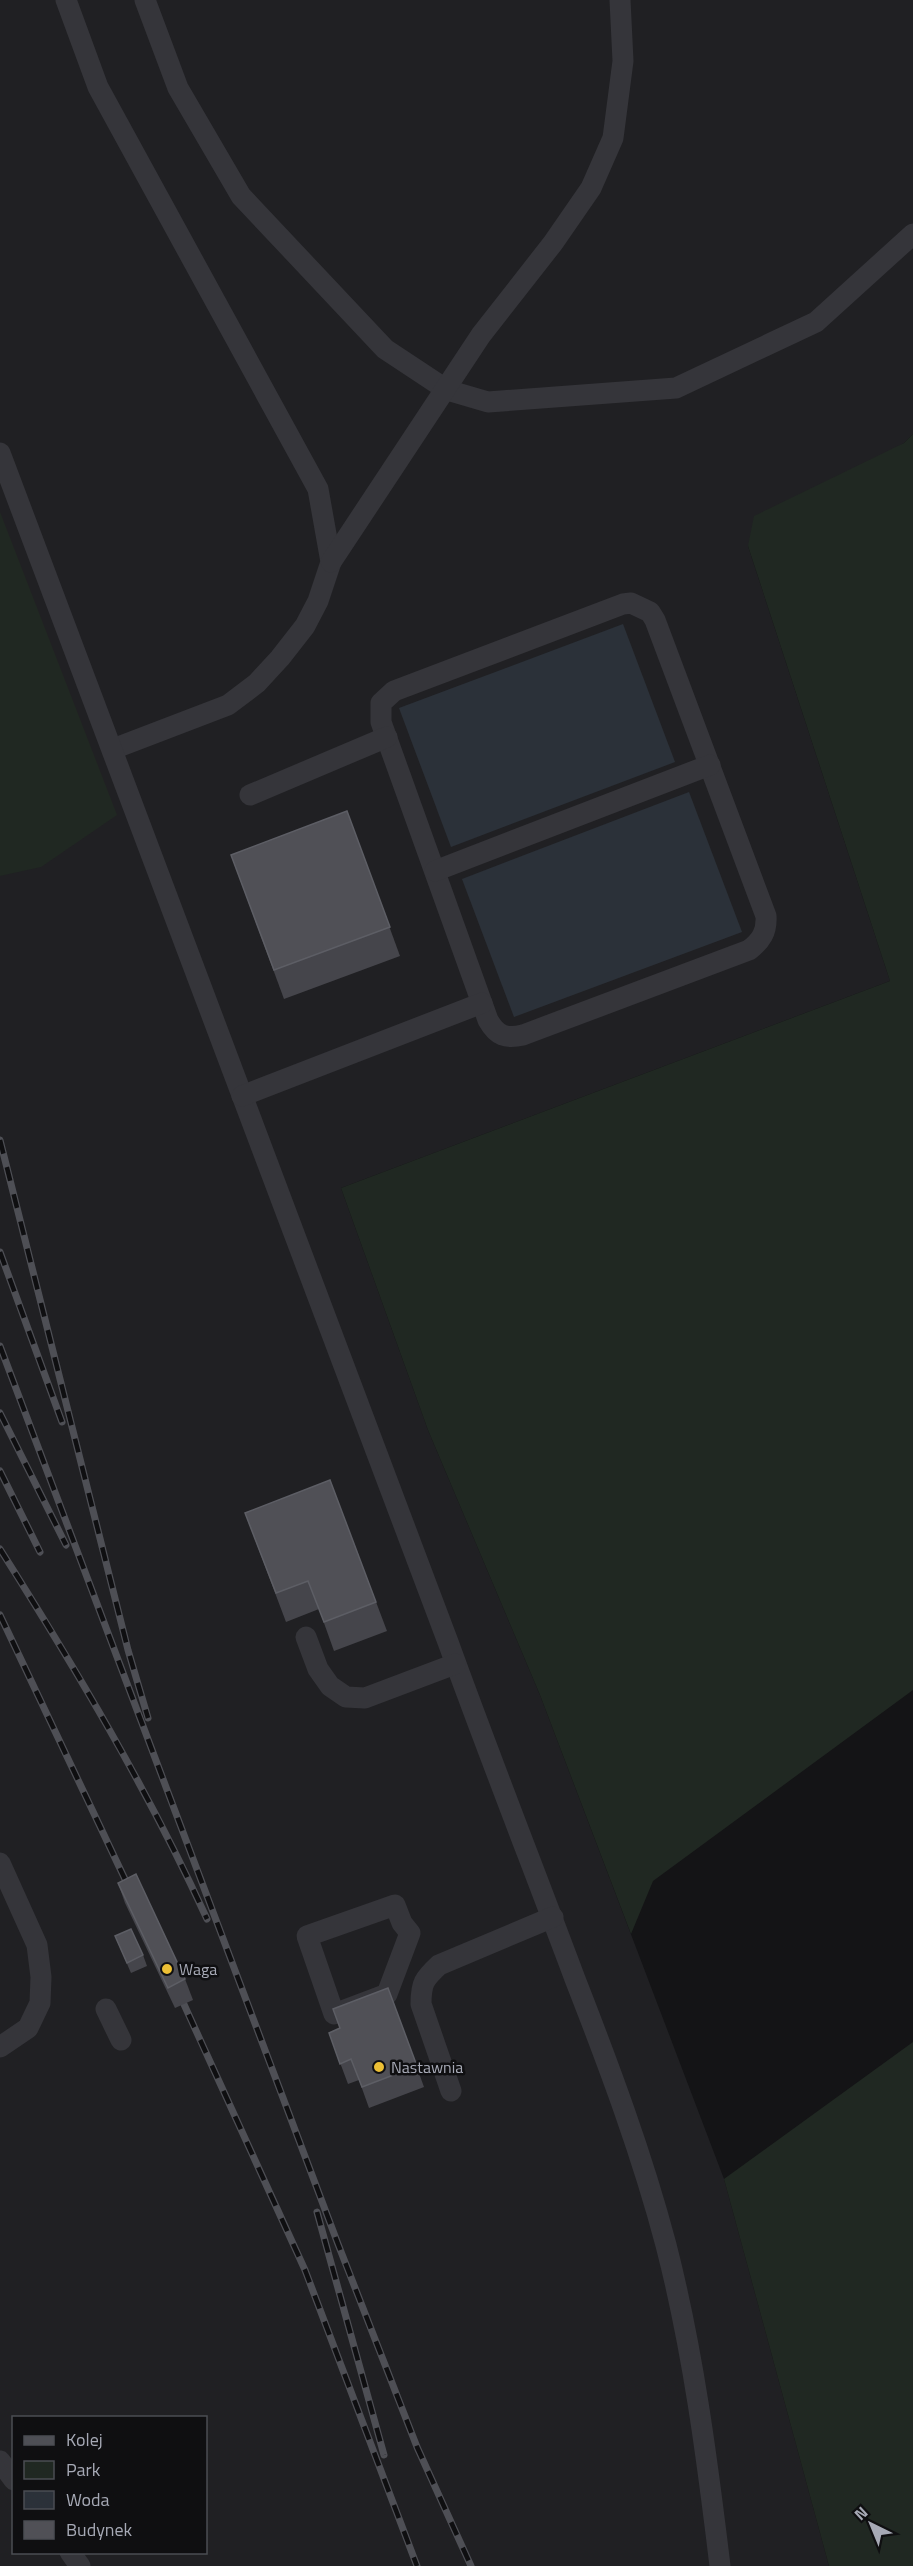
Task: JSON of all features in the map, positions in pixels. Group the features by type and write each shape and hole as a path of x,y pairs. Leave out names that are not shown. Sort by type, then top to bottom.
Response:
{"lane":[{"path":"66,0 98,87 318,489 331,562"},
{"path":"145,0 178,88 241,196 386,349 447,390 488,402 676,388 816,322 913,234"},
{"path":"113,749 228,705 257,683 305,626 318,601 331,562 447,390 481,335 553,243 596,178 613,138 623,61 620,0"},
{"path":"0,453 242,1096 301,1246 630,2126 666,2245 683,2313 710,2476 720,2566"},
{"path":"631,603 650,612 655,620 766,916 767,925 758,943 748,950 512,1038 502,1036 493,1028 482,1003 387,737 379,712 381,704 394,691 623,604 631,603"},
{"path":"250,795 387,737"},
{"path":"435,871 710,765"},
{"path":"242,1096 482,1003"},
{"path":"306,1637 318,1669 330,1686 346,1697 365,1698 456,1664"},
{"path":"0,1863 37,1946 42,1977 40,2003 28,2028 0,2047"},
{"path":"395,1905 402,1923 410,1933 399,1961 387,1994 334,2014 307,1936 395,1905"},
{"path":"451,2091 421,2004 421,1991 425,1979 439,1965 553,1917"},
{"path":"399,1961 425,1979"},
{"path":"106,2009 121,2040"},
{"path":"0,2461 12,2477"},
{"path":"71,2554 80,2566"}],"shaded area":[{"path":"0,0 913,0 913,434 904,443 748,546 890,981 341,1188 428,1430 540,1695 724,2179 829,2566 0,2566"}],"green space":[{"path":"913,434 913,1690 653,1881 631,1934 540,1695 428,1430 341,1188 890,981 748,546 754,516 904,443"},
{"path":"0,512 117,815 41,867 0,876"},
{"path":"913,2042 913,2566 829,2566 724,2179"}],"water":[{"path":"623,624 675,762 451,847 399,708"},
{"path":"689,792 742,932 514,1017 462,879"}],"building":[{"path":"347,811 390,927 274,970 231,855"},
{"path":"330,1480 376,1602 324,1622 308,1581 276,1593 245,1513"},
{"name":"Waga","path":"136,1874 185,1979 168,1988 118,1883"},
{"path":"131,1929 143,1955 127,1963 115,1936"},
{"name":"Nastawnia","path":"388,1988 417,2066 362,2087 351,2059 340,2064 329,2033 340,2028 333,2009"}],"railway":[{"path":"0,1140 128,1650 148,1718"},
{"path":"0,1252 62,1422"},
{"path":"0,1346 338,2244 417,2447 471,2566"},
{"path":"0,1413 66,1545"},
{"path":"0,1471 40,1552"},
{"path":"0,1549 56,1639 136,1777 207,1919"},
{"path":"0,1615 132,1894"},
{"path":"177,1989 305,2270 417,2566"},
{"path":"317,2212 384,2455"}],"place":[{"name":"Waga","path":"167,1969"},
{"name":"Nastawnia","path":"379,2067"}]}
